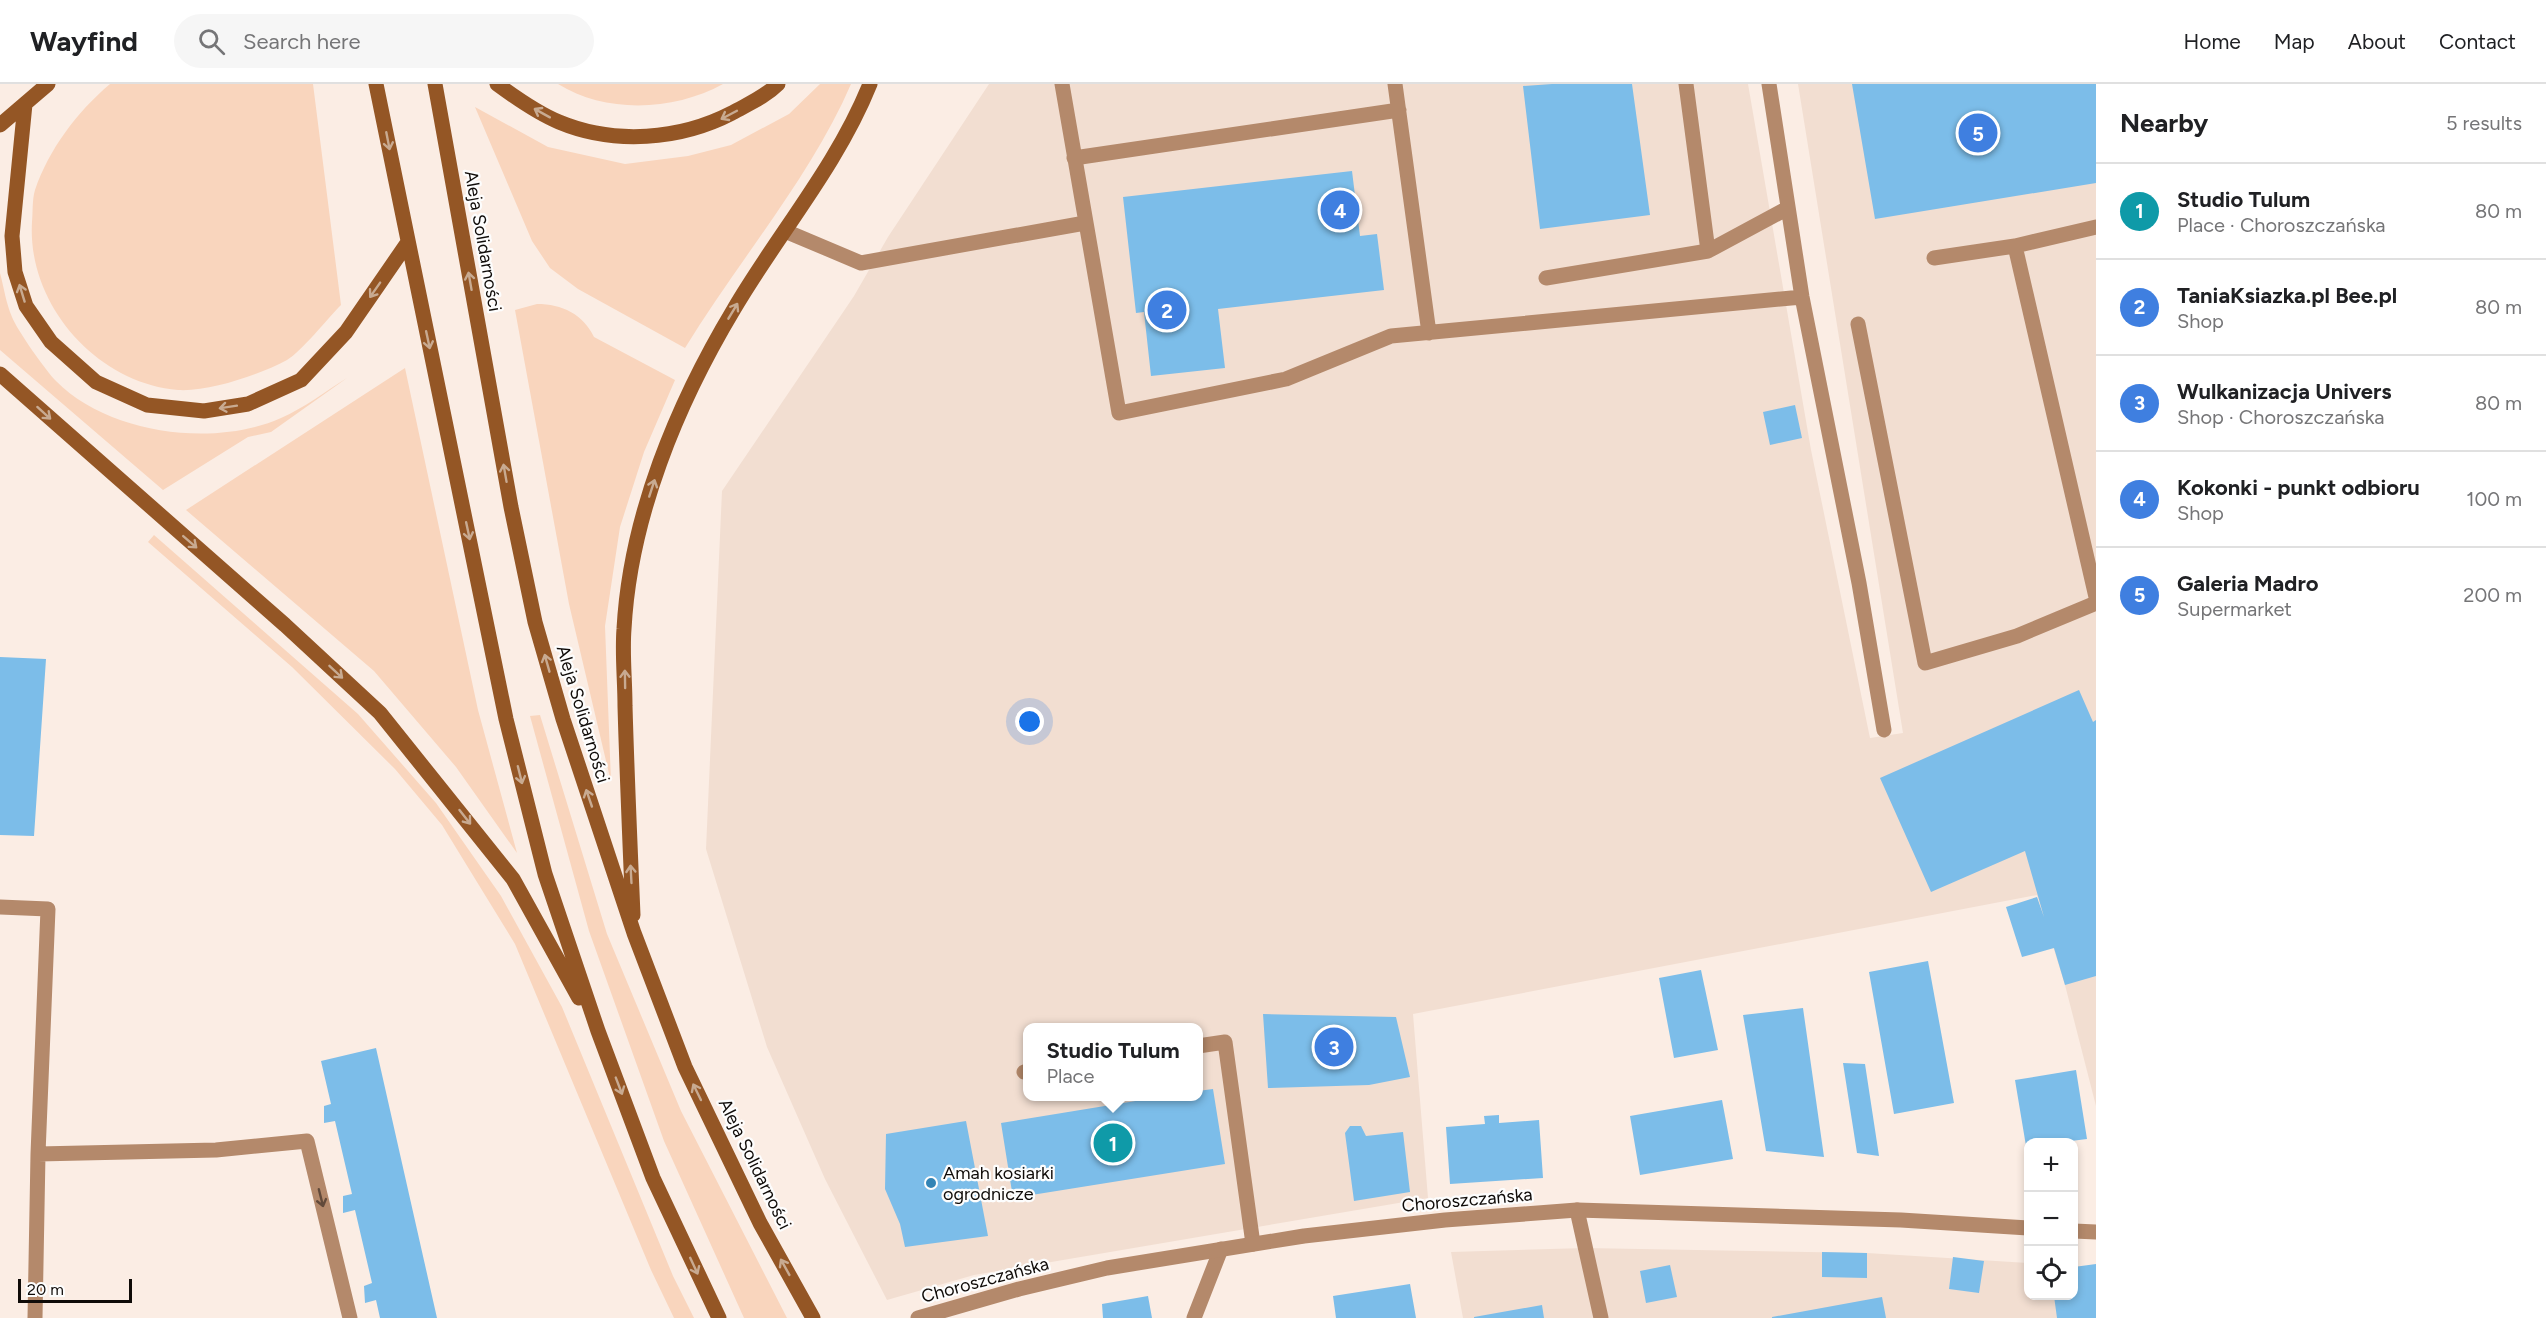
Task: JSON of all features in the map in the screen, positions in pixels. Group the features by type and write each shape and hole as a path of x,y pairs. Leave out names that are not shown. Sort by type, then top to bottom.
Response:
{"main road":[{"path":"0,125 48,84"},
{"path":"376,84 506,719 545,874 598,1031 653,1178 719,1318"},
{"name":"Aleja Solidarności","path":"435,84 511,507 535,622 563,719 634,933 685,1067 760,1222 813,1318"},
{"path":"496,84 559,122 619,137 676,134 714,122 768,94 778,84"},
{"path":"634,933 624,628 638,532 661,461 699,372 734,309 818,181 862,104 870,84"},
{"path":"25,104 12,236 15,272 26,306 51,342 96,382 147,405 204,411 249,404 301,380 346,332 408,242"},
{"path":"0,374 285,625 380,713 513,879 598,1031"}],"street":[{"path":"1062,84 1119,413 1286,379 1391,336 1802,297"},
{"path":"1395,84 1429,333"},
{"path":"1686,84 1708,250"},
{"path":"1769,84 1802,297 1859,583 1884,730"},
{"path":"1074,158 1399,110"},
{"path":"1546,278 1708,250 1788,208"},
{"path":"785,231 861,262 1085,223"},
{"path":"1934,258 2015,246 2096,227"},
{"path":"2015,246 2096,597"},
{"path":"1858,324 1925,663 2017,636 2096,603"},
{"path":"0,907 48,909 34,1318"},
{"path":"1203,1045 1225,1042 1253,1244"},
{"path":"38,1154 216,1150 307,1141 350,1318"},
{"path":"1577,1210 1600,1318"},
{"name":"Choroszczańska","path":"918,1318 1019,1289 1107,1268 1253,1244 1445,1220 1577,1210 1901,1220 2024,1228"},
{"path":"2078,1231 2096,1232"},
{"path":"1194,1318 1221,1249"}],"shaded area":[{"path":"110,84 313,84 341,305 287,360 248,377 204,388 178,390 148,384 120,372 94,355 72,334 54,309 41,282 33,252 34,194 48,160 65,132"},
{"path":"558,84 723,84 683,100 640,105 597,100 577,94"},
{"path":"820,84 851,84 816,152 685,348 578,289 550,268 532,241 475,107 548,147 625,164 688,156 731,145 789,114"},
{"path":"989,84 1748,84 1811,450 1870,738 1903,733 1798,84 2096,84 2096,1106 2065,985 2037,895 1413,1014 1428,1198 974,1275 887,1300 825,1179 767,1047 706,849 722,491 854,296 888,237"},
{"path":"0,273 8,306 15,323 51,376 78,399 132,424 163,431 194,433 225,432 254,427 290,414 347,378 271,432 248,437 163,490 0,350"},
{"path":"537,304 555,306 571,312 584,322 594,337 675,380 644,452 620,527 605,626 611,782 569,604 515,310"},
{"path":"405,368 478,710 517,853 456,767 374,671 186,510"},
{"path":"154,535 358,714 436,803 501,896 562,1007 673,1276 694,1318 674,1318 651,1270 515,944 442,825 395,769 292,667 148,542"},
{"path":"540,715 607,934 681,1111 787,1318 744,1318 664,1141 589,931 530,716"},
{"path":"1585,1248 1867,1253 2024,1263 2024,1300 2078,1300 2078,1266 2096,1267 2096,1318 1463,1318 1451,1252"}],"building":[{"path":"1632,84 1650,215 1540,229 1523,86"},
{"path":"1852,84 2096,84 2096,183 1875,219"},
{"path":"1352,171 1360,236 1377,234 1384,290 1218,309 1225,368 1151,376 1144,312 1136,313 1123,197"},
{"path":"1795,405 1802,438 1770,445 1763,412"},
{"path":"0,657 46,659 34,836 0,835"},
{"path":"2079,690 2093,722 2096,720 2096,976 2065,985 2054,948 2022,957 2006,907 2037,897 2044,917 2025,851 1931,892 1880,778"},
{"path":"1928,961 1954,1103 1894,1114 1869,972"},
{"path":"1701,970 1718,1050 1674,1058 1659,978"},
{"path":"1803,1008 1824,1157 1766,1151 1743,1015"},
{"path":"1263,1014 1396,1017 1410,1077 1369,1085 1268,1088"},
{"path":"376,1048 437,1318 380,1318 376,1300 365,1303 364,1286 372,1283 355,1210 343,1213 343,1196 352,1194 335,1121 324,1123 324,1106 331,1104 321,1061"},
{"path":"1843,1063 1865,1064 1879,1156 1857,1153"},
{"path":"2076,1070 2087,1139 2025,1138 2015,1080"},
{"path":"1213,1089 1225,1164 1013,1198 1001,1123 1135,1101 1203,1101 1203,1090"},
{"path":"1722,1100 1733,1159 1640,1175 1630,1116"},
{"path":"1499,1115 1499,1123 1539,1120 1543,1178 1450,1184 1446,1127 1485,1124 1484,1116"},
{"name":"Amah kosiarki ogrodnicze","path":"966,1121 988,1236 905,1247 900,1224 885,1189 886,1134"},
{"path":"1350,1126 1361,1126 1366,1136 1403,1132 1410,1192 1354,1201 1345,1133"},
{"path":"1822,1252 1867,1253 1867,1278 1822,1277"},
{"path":"1953,1257 1984,1261 1979,1293 1949,1289"},
{"path":"2096,1264 2096,1318 2057,1318 2055,1300 2078,1300 2078,1266"},
{"path":"1670,1265 1677,1297 1646,1303 1640,1271"},
{"path":"1410,1284 1416,1318 1336,1318 1333,1296"},
{"path":"1148,1296 1152,1318 1103,1318 1102,1304"},
{"path":"1882,1297 1886,1318 1772,1318 1772,1317"},
{"path":"1542,1305 1544,1318 1474,1318 1474,1317"}],"place":[{"name":"Galeria Madro","path":"1978,133"},
{"name":"Kokonki - punkt odbioru","path":"1340,210"},
{"name":"TaniaKsiazka.pl Bee.pl","path":"1167,310"},
{"name":"Wulkanizacja Univers","path":"1334,1047"},
{"name":"Studio Tulum","path":"1113,1143"},
{"name":"Amah kosiarki ogrodnicze","path":"931,1183"}]}
